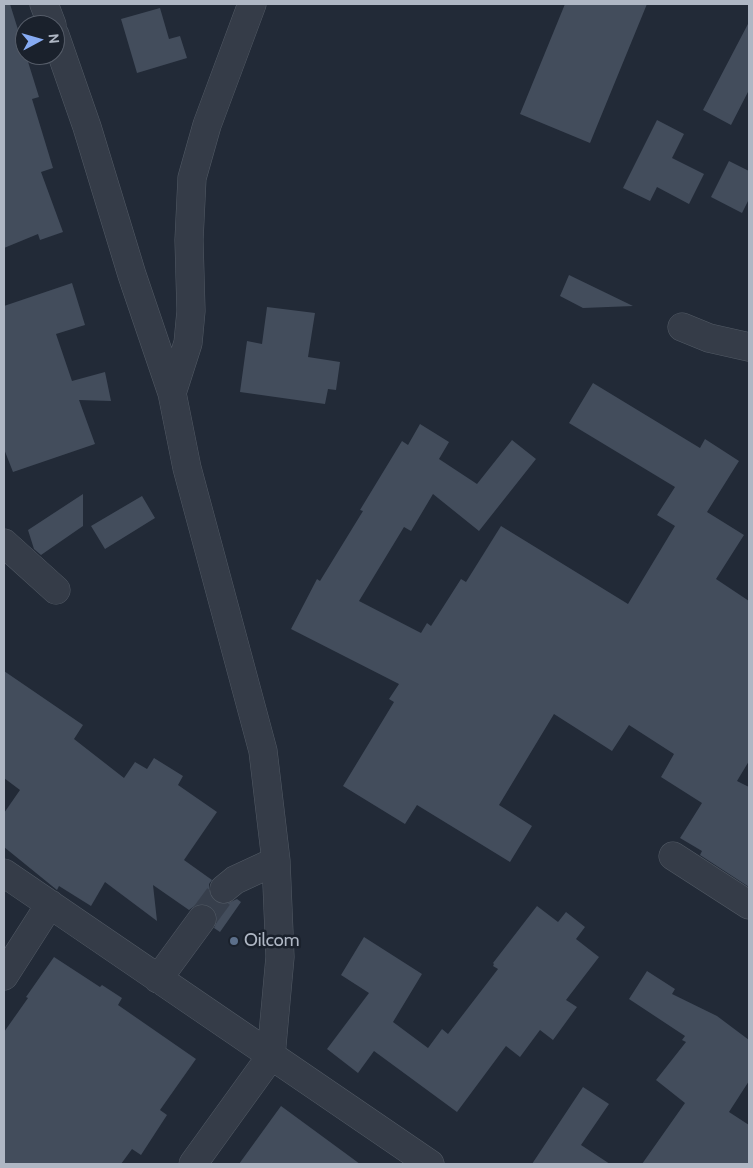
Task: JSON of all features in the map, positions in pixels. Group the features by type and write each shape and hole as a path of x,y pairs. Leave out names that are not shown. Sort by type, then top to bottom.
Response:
{"street":[{"path":"172,394 188,343 191,312 189,240 192,178 206,125 252,4"},
{"path":"65,64 172,394 187,468 263,751 276,861 280,957 271,1056 193,1164"},
{"path":"682,327 709,338 749,347"},
{"path":"4,543 56,590"},
{"path":"673,856 749,905"},
{"path":"224,889 235,880 276,861"},
{"path":"4,873 430,1164"},
{"path":"4,976 50,904"},
{"path":"158,979 202,920"}],"building":[{"path":"4,4 10,4 15,20 15,65 29,65 39,97 32,99 53,168 41,172 63,232 40,240 38,234 4,248"},
{"path":"565,4 647,4 590,143 520,114"},
{"path":"160,8 169,39 180,36 187,58 137,73 121,19"},
{"path":"749,22 749,90 731,125 703,110"},
{"path":"657,120 684,134 672,158 704,174 689,204 657,187 650,201 623,188"},
{"path":"729,161 749,171 749,199 742,213 711,197"},
{"path":"569,275 633,306 583,308 560,296"},
{"path":"72,283 85,325 56,334 72,381 105,372 111,401 79,400 95,444 13,472 4,449 4,306"},
{"path":"267,307 315,313 308,357 340,362 336,390 328,389 325,404 240,392 247,341 262,344"},
{"path":"593,383 700,448 705,439 739,461 707,512 744,535 716,579 749,601 749,761 737,781 749,787 749,887 700,855 702,851 680,838 702,803 661,777 674,754 629,725 612,751 554,714 499,805 532,826 510,862 417,805 405,824 343,786 394,702 389,699 399,684 291,629 317,579 320,581 363,511 360,510 402,441 408,445 420,424 449,442 439,459 477,484 512,440 536,459 479,531 433,494 411,531 404,527 359,601 421,633 427,623 431,626 461,579 466,582 501,526 628,604 675,526 657,515 675,487 569,423"},
{"path":"83,494 83,526 41,555 34,549 28,530"},
{"path":"142,496 155,518 105,549 91,526"},
{"path":"4,671 83,725 74,739 124,778 135,762 147,769 154,758 183,776 178,785 217,812 184,860 212,880 209,884 209,891 212,899 218,903 226,904 237,899 241,902 220,932 214,928 217,921 216,913 211,906 203,903 189,910 153,885 157,921 105,882 91,906 59,886 57,890 4,847 4,813 20,790 4,778"},
{"path":"537,906 558,922 566,912 585,927 576,939 599,957 566,1000 577,1007 553,1040 540,1030 520,1057 506,1046 457,1112 374,1051 358,1073 327,1049 369,993 341,975 364,937 422,974 393,1022 428,1048 442,1029 448,1034 498,969 493,966 493,963"},
{"path":"54,957 100,987 102,985 122,998 118,1005 196,1059 160,1110 167,1115 141,1155 132,1149 121,1164 4,1164 4,1032"},
{"path":"647,971 675,989 672,994 717,1016 749,1040 749,1081 729,1112 749,1125 749,1164 642,1164 685,1103 656,1080 686,1042 682,1040 685,1036 629,999"},
{"path":"583,1087 609,1104 581,1145 610,1164 532,1164"},
{"path":"281,1106 360,1164 239,1164"}],"tunnel":[{"path":"202,919 224,889"}],"place":[{"name":"Oilcom","path":"234,941"}]}
